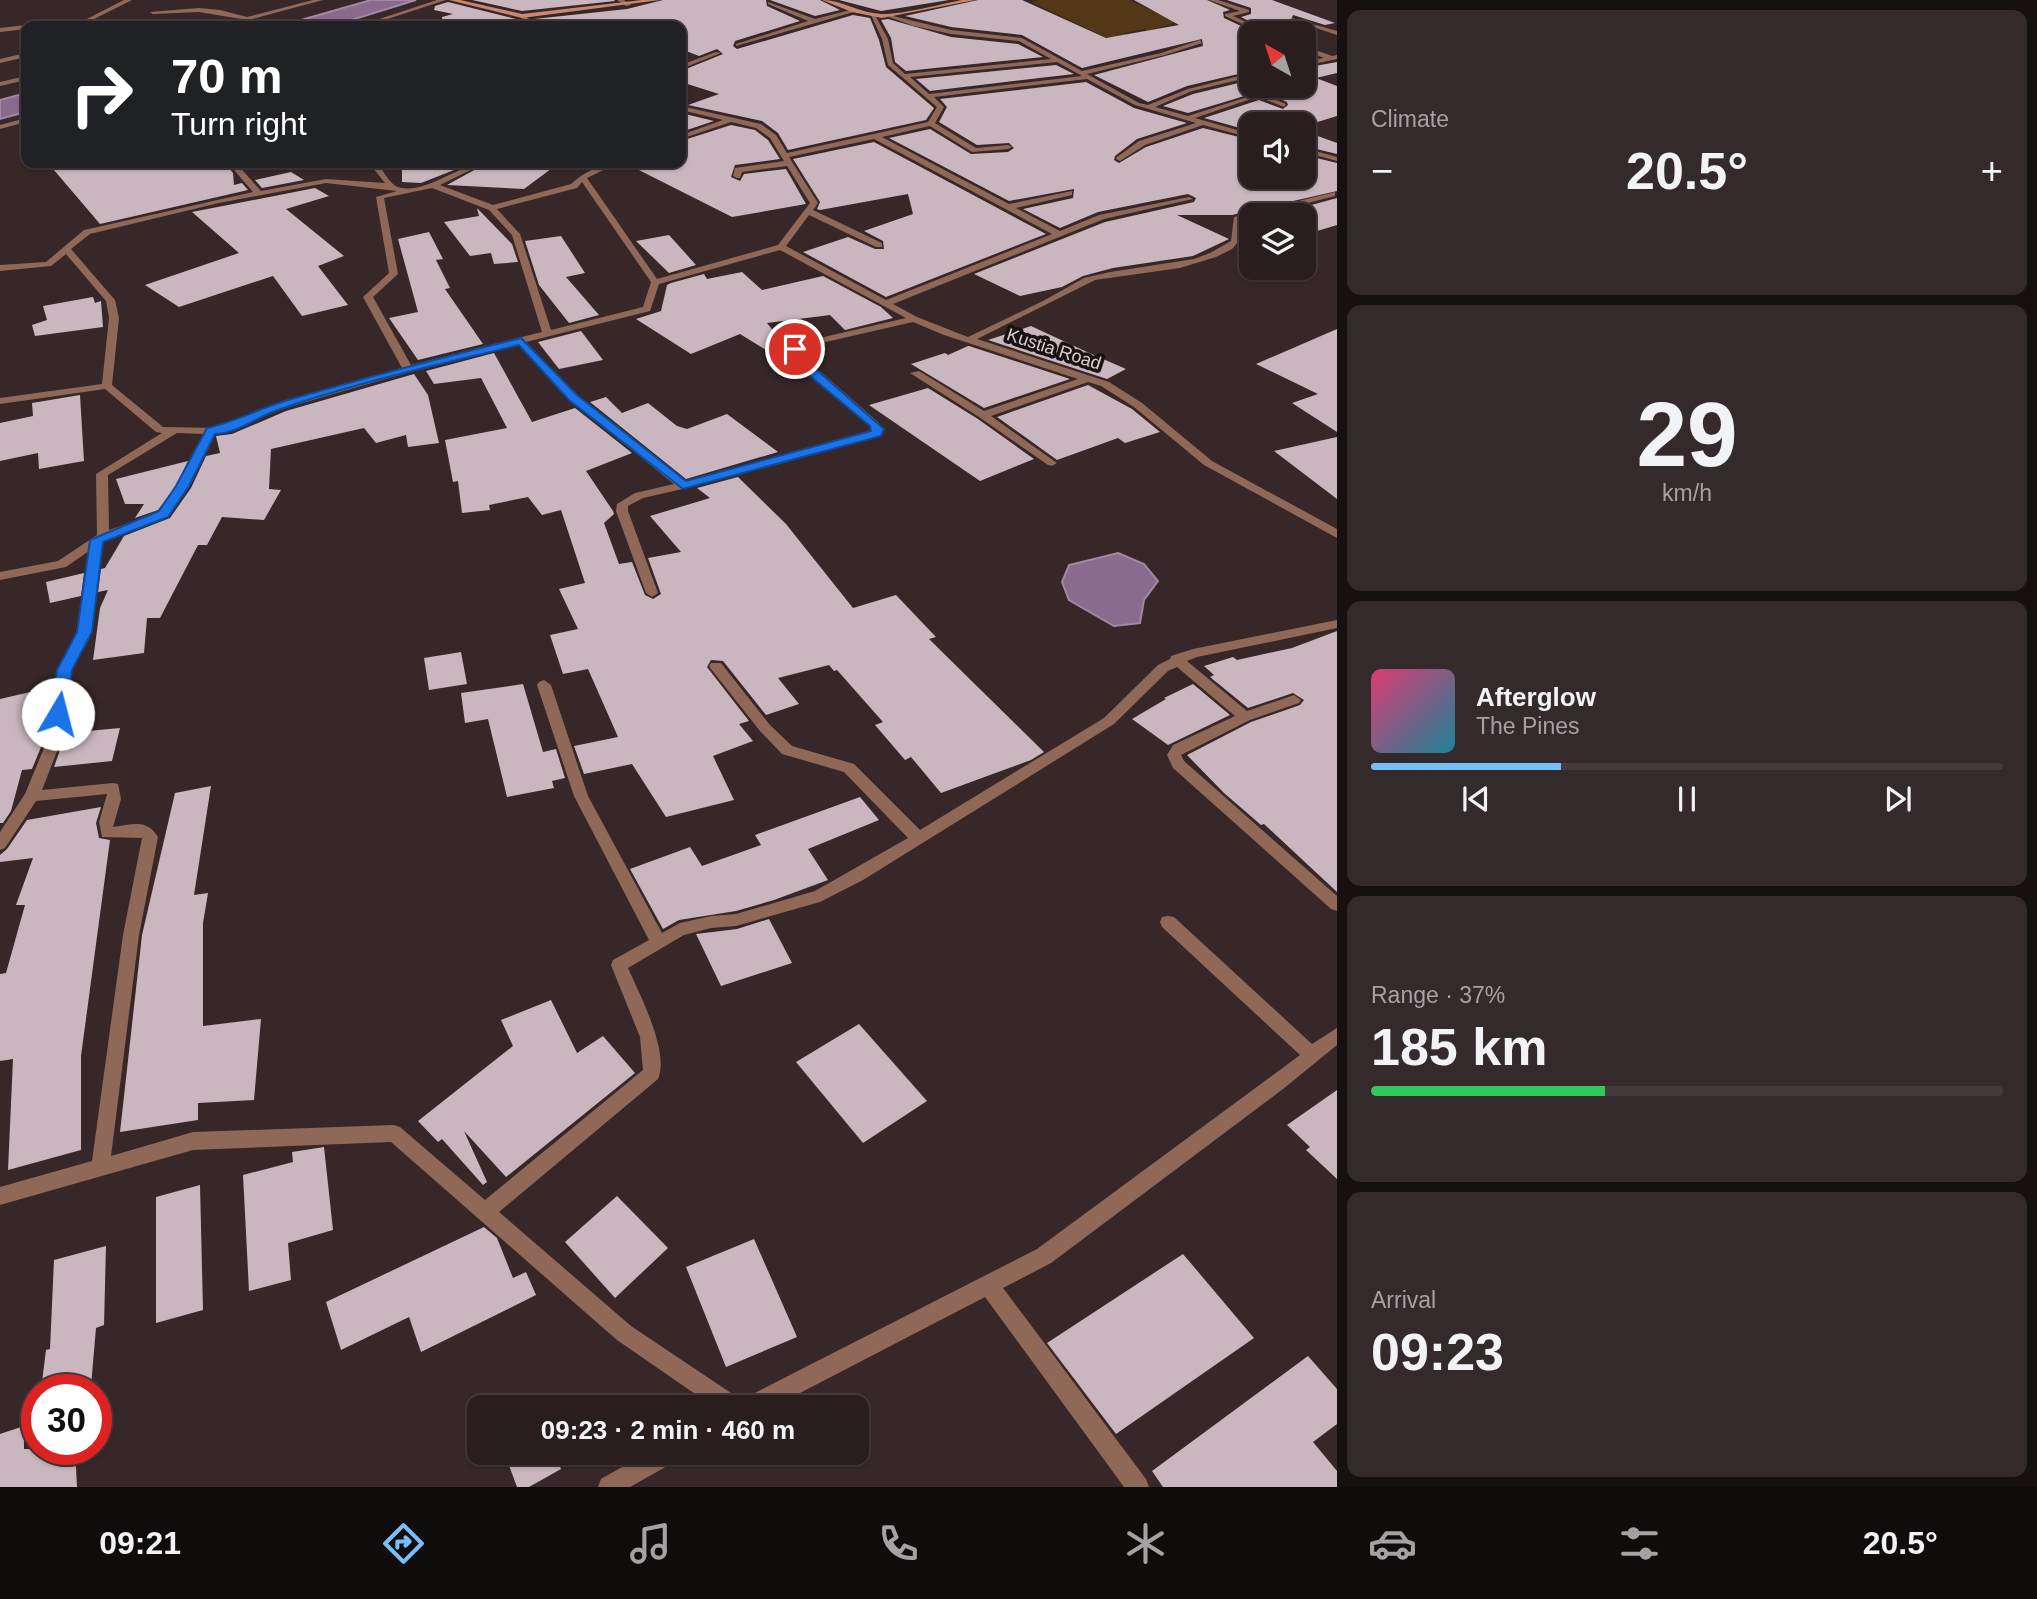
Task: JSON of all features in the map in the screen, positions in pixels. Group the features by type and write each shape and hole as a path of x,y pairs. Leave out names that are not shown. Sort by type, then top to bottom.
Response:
{"street":[{"path":"86,21 128,0"},
{"path":"239,21 320,0"},
{"path":"377,21 443,0"},
{"path":"452,0 522,16 657,0"},
{"path":"620,0 628,5"},
{"path":"825,0 873,16 891,16 955,1 972,0"},
{"path":"1212,0 1247,11 1227,15 1240,21"},
{"path":"770,3 814,20"},
{"path":"153,12 217,10 246,19"},
{"path":"738,46 814,20 854,10"},
{"path":"522,16 529,21"},
{"path":"873,16 885,39 890,64 940,107 931,124"},
{"path":"891,16 951,32 1020,39 1137,104 1239,132"},
{"path":"1294,19 1337,33"},
{"path":"0,30 21,28"},
{"path":"927,96 1085,75 1200,42"},
{"path":"1316,52 1335,58"},
{"path":"686,65 718,53"},
{"path":"0,61 21,56"},
{"path":"1316,62 1335,58"},
{"path":"902,76 1057,60"},
{"path":"1149,107 1212,83 1239,77"},
{"path":"0,84 21,79"},
{"path":"1189,118 1260,95 1284,105"},
{"path":"654,282 781,247 814,203 773,137 758,126 686,109"},
{"path":"686,134 730,120"},
{"path":"0,127 21,121"},
{"path":"1120,159 1142,144 1203,122"},
{"path":"737,176 738,170 931,124 975,150 1008,148"},
{"path":"875,136 1059,234"},
{"path":"1316,153 1337,159"},
{"path":"236,168 259,194"},
{"path":"377,168 391,186"},
{"path":"408,369 368,297 394,274 380,197 433,185 470,168"},
{"path":"492,208 574,186 583,177 603,168"},
{"path":"0,401 107,386 160,430 220,431 271,409 408,369 648,309 654,282 583,177"},
{"path":"0,268 48,264 87,232 326,181 391,186 406,191"},
{"path":"433,185 492,208 516,234 548,335"},
{"path":"1008,206 1069,193"},
{"path":"968,340 1080,283 1183,264 1220,251 1230,246 1237,238 1237,219 1332,194"},
{"path":"885,304 1102,217 1189,199"},
{"path":"808,212 879,245"},
{"name":"Kustia Road","path":"781,247 914,319 968,340 1090,378 1129,398 1208,463 1337,534"},
{"path":"66,249 110,299 114,318 107,386"},
{"path":"652,593 622,510 623,505 639,495 877,433 878,429 874,424 793,353 801,345 914,319"},
{"path":"521,342 573,397 683,485"},
{"path":"915,373 983,415 1052,463"},
{"path":"983,415 1090,378"},
{"path":"0,844 32,796 55,736 64,670 85,632 99,538 102,474 175,430"},
{"path":"0,576 62,564 99,538 164,514 183,486 211,430"},
{"path":"1321,526 1337,519"},
{"path":"485,1212 652,1073 649,1037 619,965 680,930 711,922 736,920 820,896 919,839 1109,721 1163,667 1176,659 1193,653 1337,624"},
{"path":"1176,659 1245,717"},
{"path":"716,666 765,728 787,750 849,768 919,839"},
{"path":"544,685 581,796 658,941"},
{"path":"1294,700 1245,717 1178,748 1174,755 1178,764 1337,905"},
{"path":"32,796 113,788 115,794 104,825 107,833 145,830 150,837 131,935 100,1168"},
{"path":"1168,922 1311,1054"},
{"path":"774,1395 1044,1256 1277,1083 1337,1035"},
{"path":"0,1196 192,1141 394,1133 625,1333 715,1395"},
{"path":"988,1284 1138,1487"},
{"path":"609,1487 647,1465"}],"shaded area":[{"path":"371,0 416,0 348,21 298,21"},
{"path":"1129,0 1176,22 1148,31 1144,29 1124,33 1129,37 1114,41 1031,2"},
{"path":"21,94 21,113 0,119 0,100"},
{"path":"1118,553 1144,564 1158,581 1144,600 1140,623 1114,626 1069,600 1062,582 1069,565"}],"building":[{"path":"472,0 614,0 615,1 522,11"},
{"path":"663,0 766,0 767,6 800,21 735,41 733,46 737,49 853,15 870,18 886,67 934,108 926,120 788,150 778,133 762,121 688,105 719,94 686,84 686,69 723,54 717,49 699,56 686,51 686,21 534,19 627,9"},
{"path":"770,0 820,0 840,10 815,16"},
{"path":"839,0 949,0 881,11"},
{"path":"978,0 1022,0 1106,38 1179,25 1134,0 1207,0 1230,10 1223,12 1224,18 1239,25 1239,74 1187,86 1148,102 1094,75 1203,46 1202,39 1082,68 1022,35 951,27 905,16"},
{"path":"1227,0 1272,0 1335,23 1325,25 1293,15 1290,21 1249,21 1241,17 1251,14 1251,8"},
{"path":"448,2 521,21 442,21 442,17 453,14 434,10 435,6"},
{"path":"888,19 951,37 1018,44 1043,57 906,71 895,62 891,38 881,20"},
{"path":"1337,62 1337,73 1316,78 1316,66"},
{"path":"1056,65 1074,74 930,91 916,79"},
{"path":"1316,78 1337,86 1337,116 1316,122 1316,112 1239,112 1239,128 1204,118 1259,100 1283,109 1288,105 1278,98 1316,98"},
{"path":"1086,82 1134,108 1187,123 1137,139 1115,156 1114,160 1119,163 1146,147 1203,128 1239,137 1239,189 1316,189 1316,158 1337,163 1337,191 1284,203 1239,203 1239,213 1232,215 1177,215 1229,239 1193,256 1113,268 1083,276 1062,287 1020,296 974,274 1105,222 1194,202 1196,198 1188,194 1098,212 1060,228 1023,209 1073,198 1074,189 1009,201 889,138 930,129 971,154 1008,152 1014,148 1009,143 977,145 939,122 947,107 940,99"},
{"path":"1239,83 1239,98 1188,113 1163,106 1193,94"},
{"path":"686,114 714,121 686,130"},
{"path":"731,125 755,130 768,140 780,159 735,165 731,177 740,181 744,174 786,169 806,204 732,217 635,168 686,168 686,139"},
{"path":"1316,135 1337,143 1337,154 1316,149"},
{"path":"874,142 1046,234 886,297 803,252 848,237 875,249 884,249 883,241 864,231 913,214 908,194 820,210 817,209 820,202 793,159"},
{"path":"52,168 229,168 233,173 234,185 242,183 248,190 100,224"},
{"path":"402,168 459,168 421,183 402,182"},
{"path":"478,168 552,168 524,189 447,185"},
{"path":"291,172 304,180 262,188 255,180"},
{"path":"315,188 329,196 286,209 344,256 318,266 348,305 302,316 273,276 179,307 145,285 239,253 192,212"},
{"path":"1337,198 1337,225 1316,231 1316,204"},
{"path":"477,208 512,244 518,262 494,264 491,253 470,256 444,222 479,216"},
{"path":"429,232 443,259 436,260 450,288 445,289 483,344 418,360 389,318 418,312 398,239"},
{"path":"669,235 696,265 669,273 636,241"},
{"path":"561,236 585,273 566,277 599,315 569,323 539,285 525,241"},
{"path":"742,272 762,290 823,276 881,307 893,318 845,330 830,315 767,323 788,349 786,355 802,372 740,334 691,354 636,319 661,311 667,285 671,283 704,274 707,279"},
{"path":"93,297 95,303 101,301 103,327 35,336 32,325 47,320 43,306"},
{"path":"1031,326 1126,369 1107,379 988,340"},
{"path":"1337,329 1337,432 1292,403 1318,394 1256,364"},
{"path":"581,331 603,360 559,369 538,342"},
{"path":"968,346 1070,379 984,408 911,364 945,353 948,355"},
{"path":"494,353 532,422 575,408 632,453 586,471 613,511 614,514 604,523 619,564 632,562 645,595 653,599 661,594 648,558 681,552 650,516 710,498 697,488 738,477 786,524 853,608 896,595 936,637 929,639 1044,752 1031,760 941,793 911,757 905,760 875,725 883,722 837,670 834,671 829,665 778,678 799,704 766,715 723,661 711,660 707,667 749,721 739,724 753,741 713,756 734,800 666,817 632,764 584,774 574,746 618,737 588,669 563,674 550,635 578,629 559,589 585,583 561,510 542,515 528,497 489,505 490,510 462,513 458,481 453,482 445,440 507,428 481,378 434,384 426,371"},
{"path":"414,374 428,395 439,443 408,447 406,435 376,443 364,428 271,449 269,489 281,490 264,520 222,517 207,545 198,545 160,618 147,618 144,653 93,660 100,608 108,590 98,592 101,569 105,568 124,536 170,518 191,488 206,456 220,453 216,436 232,434 286,411"},
{"path":"1088,385 1132,409 1160,432 1125,443 1118,438 1057,460 997,417"},
{"path":"928,388 1034,459 980,481 869,405"},
{"path":"80,395 84,461 39,469 38,453 0,461 0,423 33,416 32,403"},
{"path":"606,397 622,413 648,403 677,426 687,429 727,414 778,452 686,479 590,402"},
{"path":"1337,437 1337,499 1274,451"},
{"path":"188,461 176,486 158,510 135,518 144,504 125,504 116,479"},
{"path":"84,573 81,596 50,603 46,582"},
{"path":"1337,631 1337,892 1264,824 1261,825 1224,793 1187,755 1251,722 1300,705 1304,700 1293,693 1248,708 1210,677 1214,675 1204,666 1233,657 1237,660 1292,648"},
{"path":"461,652 467,684 429,690 424,658"},
{"path":"523,684 543,752 556,749 565,778 552,781 554,788 507,797 488,719 465,723 461,693"},
{"path":"1193,684 1230,715 1168,745 1132,719 1166,699 1164,698"},
{"path":"39,690 43,736 46,735 32,769 22,770 11,811 3,823 0,823 0,699"},
{"path":"120,728 112,761 54,767 66,733"},
{"path":"211,786 194,895 208,893 203,923 203,1026 261,1019 254,1100 198,1103 198,1120 120,1132 142,935 175,793"},
{"path":"860,797 879,820 808,849 828,880 774,900 736,911 679,920 663,929 630,869 690,847 702,866 761,845 755,835"},
{"path":"101,807 96,823 99,838 110,840 81,1056 81,1150 8,1170 13,1059 0,1061 0,974 6,973 25,905 16,905 33,858 0,862 0,855 27,820"},
{"path":"769,919 792,963 721,986 696,934 737,929"},
{"path":"551,1000 577,1053 603,1036 635,1073 506,1177 464,1131 487,1182 483,1185 442,1139 438,1142 418,1121 513,1046 501,1020"},
{"path":"859,1024 927,1101 863,1143 796,1062"},
{"path":"1337,1090 1337,1179 1306,1150 1310,1147 1287,1125"},
{"path":"324,1147 333,1230 288,1243 291,1280 249,1291 243,1175 293,1162 292,1152"},
{"path":"200,1185 203,1310 156,1323 156,1197"},
{"path":"617,1196 668,1248 615,1298 565,1242"},
{"path":"484,1227 497,1238 513,1278 526,1272 536,1295 421,1352 409,1317 341,1350 326,1302"},
{"path":"754,1239 797,1337 726,1367 686,1267"},
{"path":"106,1246 104,1325 96,1328 92,1374 43,1374 46,1350 50,1349 54,1260"},
{"path":"1183,1254 1254,1338 1116,1434 1047,1343"},
{"path":"1308,1356 1337,1389 1337,1424 1313,1442 1337,1471 1337,1487 1163,1487 1152,1471"},
{"path":"21,1427 21,1465 76,1465 77,1487 0,1487 0,1434"},
{"path":"509,1465 559,1465 561,1469 529,1487 517,1487"}],"route":[{"path":"58,714 64,670 85,632 96,540 164,514 183,486 211,430 220,431 271,409 408,369 521,342 573,397 683,485 877,433 878,429 874,424 795,357 795,349"}]}
